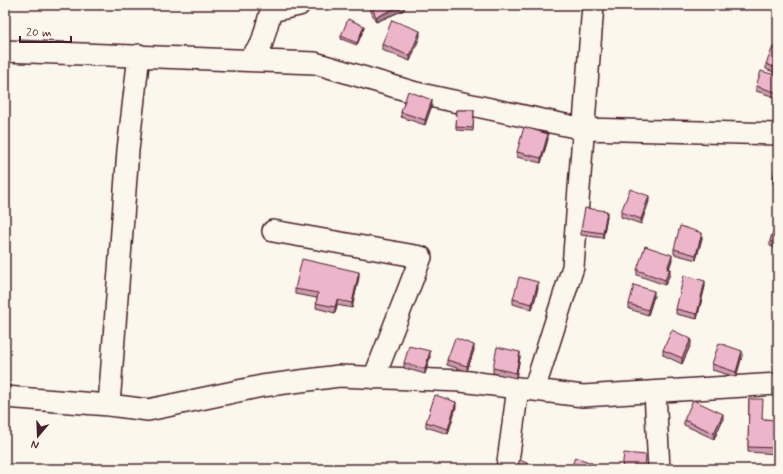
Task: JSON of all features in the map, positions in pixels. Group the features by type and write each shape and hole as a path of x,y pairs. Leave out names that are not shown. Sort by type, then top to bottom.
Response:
{"street":[{"path":"248,60 261,46 271,11 299,5"},
{"path":"507,469 526,389 573,267 593,5"},
{"path":"5,51 315,63 416,93 584,129 778,134"},
{"path":"109,405 128,150 139,55"},
{"path":"273,232 421,257 374,378"},
{"path":"5,397 109,405 148,410 262,386 339,376 461,381 583,396 778,384"},
{"path":"655,392 659,469"}],"building":[{"path":"371,5 403,5 376,17"},
{"path":"348,19 364,26 357,43 341,36"},
{"path":"392,20 420,31 410,56 382,44"},
{"path":"773,47 778,49 778,69 766,64"},
{"path":"761,71 778,76 778,93 756,86"},
{"path":"408,91 432,100 425,120 401,112"},
{"path":"457,110 474,110 473,128 456,127"},
{"path":"524,127 548,134 541,158 517,152"},
{"path":"778,158 778,180 773,179"},
{"path":"630,189 649,196 641,219 621,212"},
{"path":"585,208 607,211 603,233 581,230"},
{"path":"778,216 778,244 770,241"},
{"path":"680,226 702,233 696,255 674,249"},
{"path":"645,246 672,255 667,269 670,269 665,280 637,270"},
{"path":"302,259 359,272 352,303 337,300 335,307 316,303 318,293 295,289"},
{"path":"684,275 705,281 697,314 676,309"},
{"path":"519,277 538,282 532,304 513,299"},
{"path":"634,285 654,291 648,310 629,304"},
{"path":"672,330 691,339 682,358 663,350"},
{"path":"455,338 474,345 467,366 447,360"},
{"path":"719,343 742,351 736,372 712,364"},
{"path":"409,346 430,351 425,369 404,363"},
{"path":"497,347 520,352 516,373 493,368"},
{"path":"435,395 456,402 448,429 426,422"},
{"path":"749,399 763,399 762,419 778,420 778,448 748,447"},
{"path":"693,400 723,414 714,433 684,420"},
{"path":"624,453 646,455 645,469 622,469"},
{"path":"575,457 592,463 590,469 571,469"},
{"path":"520,460 540,469 516,469"}]}
